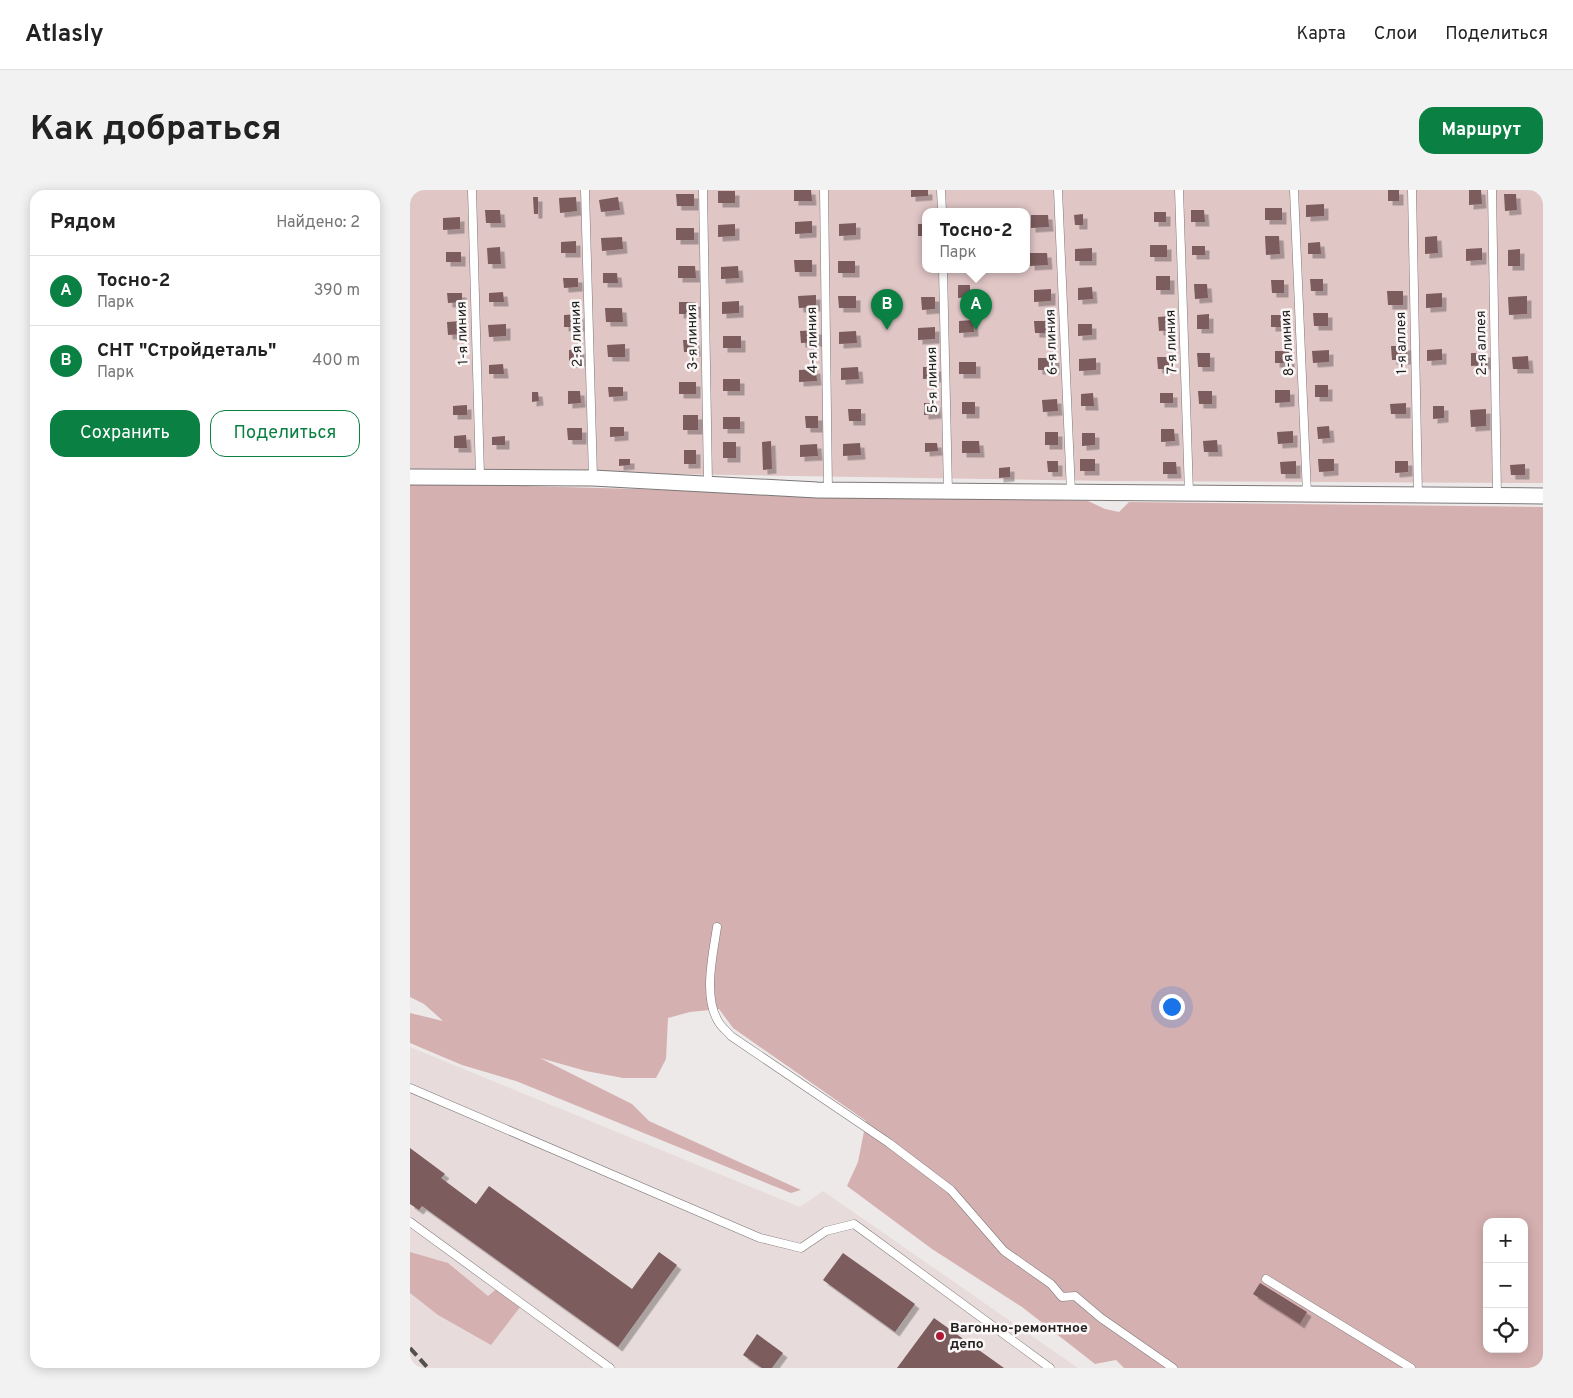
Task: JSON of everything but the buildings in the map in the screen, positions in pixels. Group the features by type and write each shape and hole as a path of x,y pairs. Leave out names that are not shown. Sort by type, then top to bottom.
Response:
{"street":[{"path":"410,477 593,478 828,490 1543,496"}],"lane":[{"name":"1-я линия","path":"472,190 480,476"},
{"name":"2-я линия","path":"585,190 593,478"},
{"name":"3-я линия","path":"702,190 708,483"},
{"name":"4-я линия","path":"824,190 828,490"},
{"path":"941,190 942,208"},
{"name":"6-я линия","path":"1058,190 1071,492"},
{"name":"7-я линия","path":"1179,190 1189,493"},
{"name":"8-я линия","path":"1294,190 1307,494"},
{"name":"1-я аллея","path":"1412,190 1418,495"},
{"name":"2-я аллея","path":"1492,190 1497,496"},
{"name":"5-я линия","path":"943,273 948,492"},
{"path":"718,927 711,968 711,995 717,1020 731,1036 890,1143 951,1190 1004,1251 1051,1284 1062,1296 1075,1296 1102,1318 1173,1368"},
{"path":"410,1088 760,1238 801,1248 826,1231 854,1224 1050,1368"},
{"path":"410,1222 610,1368"},
{"path":"1266,1279 1411,1368"}],"shaded area":[{"path":"410,190 1543,190 1543,483 1110,481 410,470"},
{"path":"410,483 1088,501 1105,509 1119,512 1129,502 1543,507 1543,1368 1124,1368 1116,1360 1095,1364 1022,1307 932,1249 847,1186 858,1162 866,1121 733,1028 719,1009 690,1012 668,1018 666,1059 656,1078 623,1078 586,1071 540,1058 632,1104 649,1121 801,1190 791,1193 516,1081 462,1065 410,1043 410,1013 443,1021 424,1004 410,997"},
{"path":"410,1047 800,1207 823,1191 1078,1368 410,1368"},
{"path":"410,1252 448,1263 488,1296 501,1285 524,1302 491,1345 438,1315 410,1293"}],"railway":[{"path":"410,1348 428,1368"}],"place":[{"name":"СНТ \"Стройдеталь\"","path":"887,330"},
{"name":"Тосно-2","path":"976,330"},
{"name":"Вагонно-ремонтное депо","path":"940,1336"}]}
